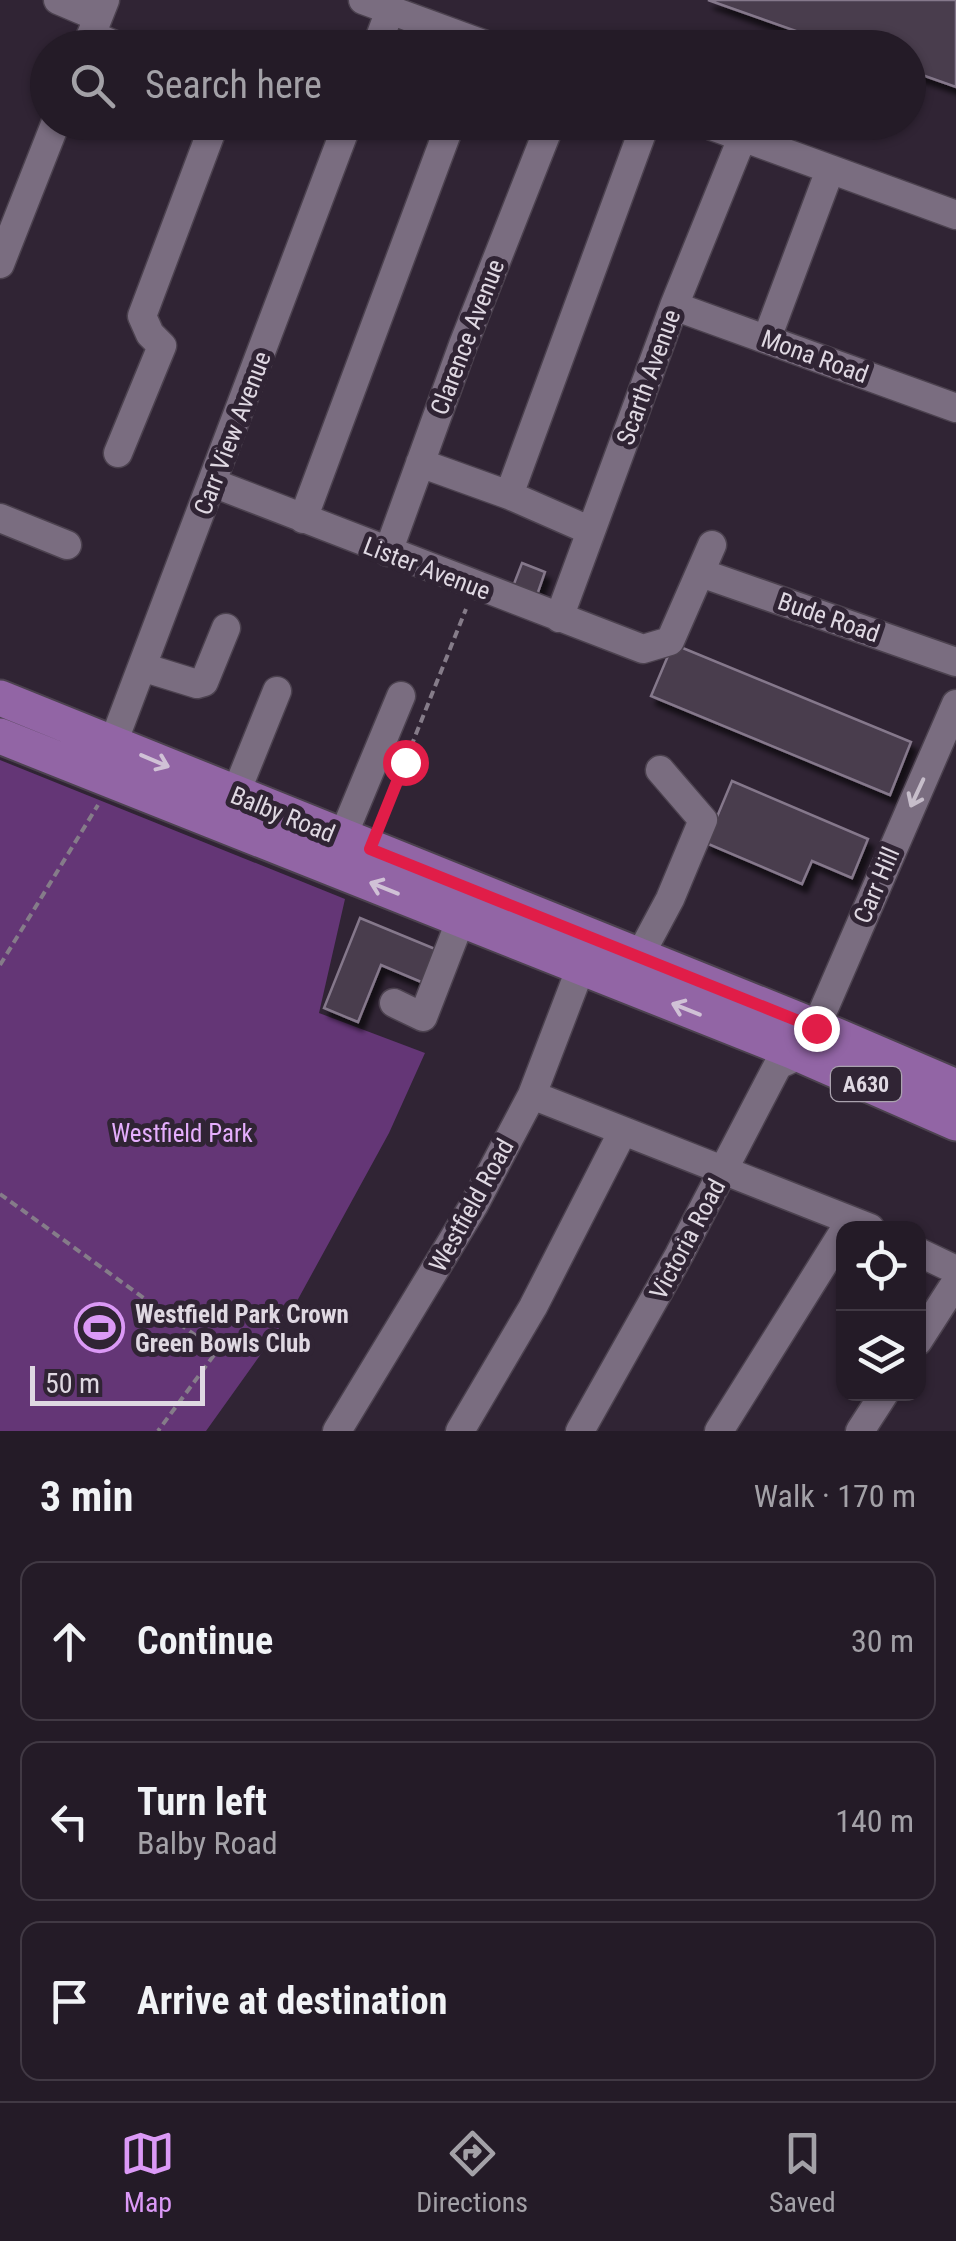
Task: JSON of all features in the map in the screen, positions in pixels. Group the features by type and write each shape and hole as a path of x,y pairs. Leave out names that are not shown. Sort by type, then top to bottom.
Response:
{"main road":[{"name":"Balby Road","path":"0,698 639,957 956,1123"},
{"name":"Balby Road","path":"0,736 581,966 798,1042 956,1087"}],"street":[{"path":"58,0 95,25"},
{"path":"363,0 443,30"},
{"path":"383,30 390,10"},
{"path":"0,264 49,140"},
{"path":"118,453 162,346 150,334 142,316 208,140"},
{"name":"Carr View Avenue","path":"113,743 341,140"},
{"path":"303,519 443,140"},
{"name":"Clarence Avenue","path":"388,552 462,346 544,140"},
{"path":"509,495 639,140"},
{"name":"Scarth Avenue","path":"559,618 674,306 741,140"},
{"path":"748,140 956,215"},
{"path":"767,338 830,170"},
{"name":"Mona Road","path":"674,306 956,408"},
{"path":"420,463 591,530"},
{"name":"Lister Avenue","path":"213,483 643,649 670,640 701,573"},
{"path":"0,518 68,545"},
{"path":"701,573 712,545"},
{"name":"Bude Road","path":"701,573 956,662"},
{"path":"142,667 197,684 204,682 226,628"},
{"path":"235,794 277,691"},
{"path":"356,843 401,696"},
{"name":"Carr Hill","path":"798,1042 902,825 950,735 956,704"},
{"path":"639,957 670,900 703,820 660,770"},
{"path":"394,1003 424,1017 461,919"},
{"name":"Westfield Road","path":"338,1431 474,1205 532,1094 581,966"},
{"name":"Victoria Road","path":"580,1431 759,1099 798,1042"},
{"path":"532,1094 622,1133 724,1170 839,1221"},
{"path":"460,1431 533,1306 622,1133"},
{"path":"719,1431 836,1252"},
{"path":"926,1256 956,1270"},
{"path":"926,1329 956,1282"},
{"path":"860,1431 879,1401"}],"path":[{"path":"356,843 476,586"},
{"path":"0,965 113,779"},
{"path":"0,1194 217,1352 158,1431"}],"green space":[{"name":"Westfield Park","path":"0,760 345,899 319,1013 425,1053 389,1133 291,1312 206,1431 0,1431"}],"building":[{"path":"708,0 956,0 956,87 926,76 926,30 793,30"},
{"path":"522,563 545,572 536,598 512,589"},
{"path":"673,644 911,742 890,795 651,696"},
{"path":"732,781 868,839 852,878 812,861 802,884 706,843"},
{"path":"360,918 440,951 426,984 381,965 358,1022 324,1008"}],"place":[{"name":"Westfield Park Crown Green Bowls Club","path":"100,1328"}],"route":[{"path":"405,762 370,849 816,1028"}]}
